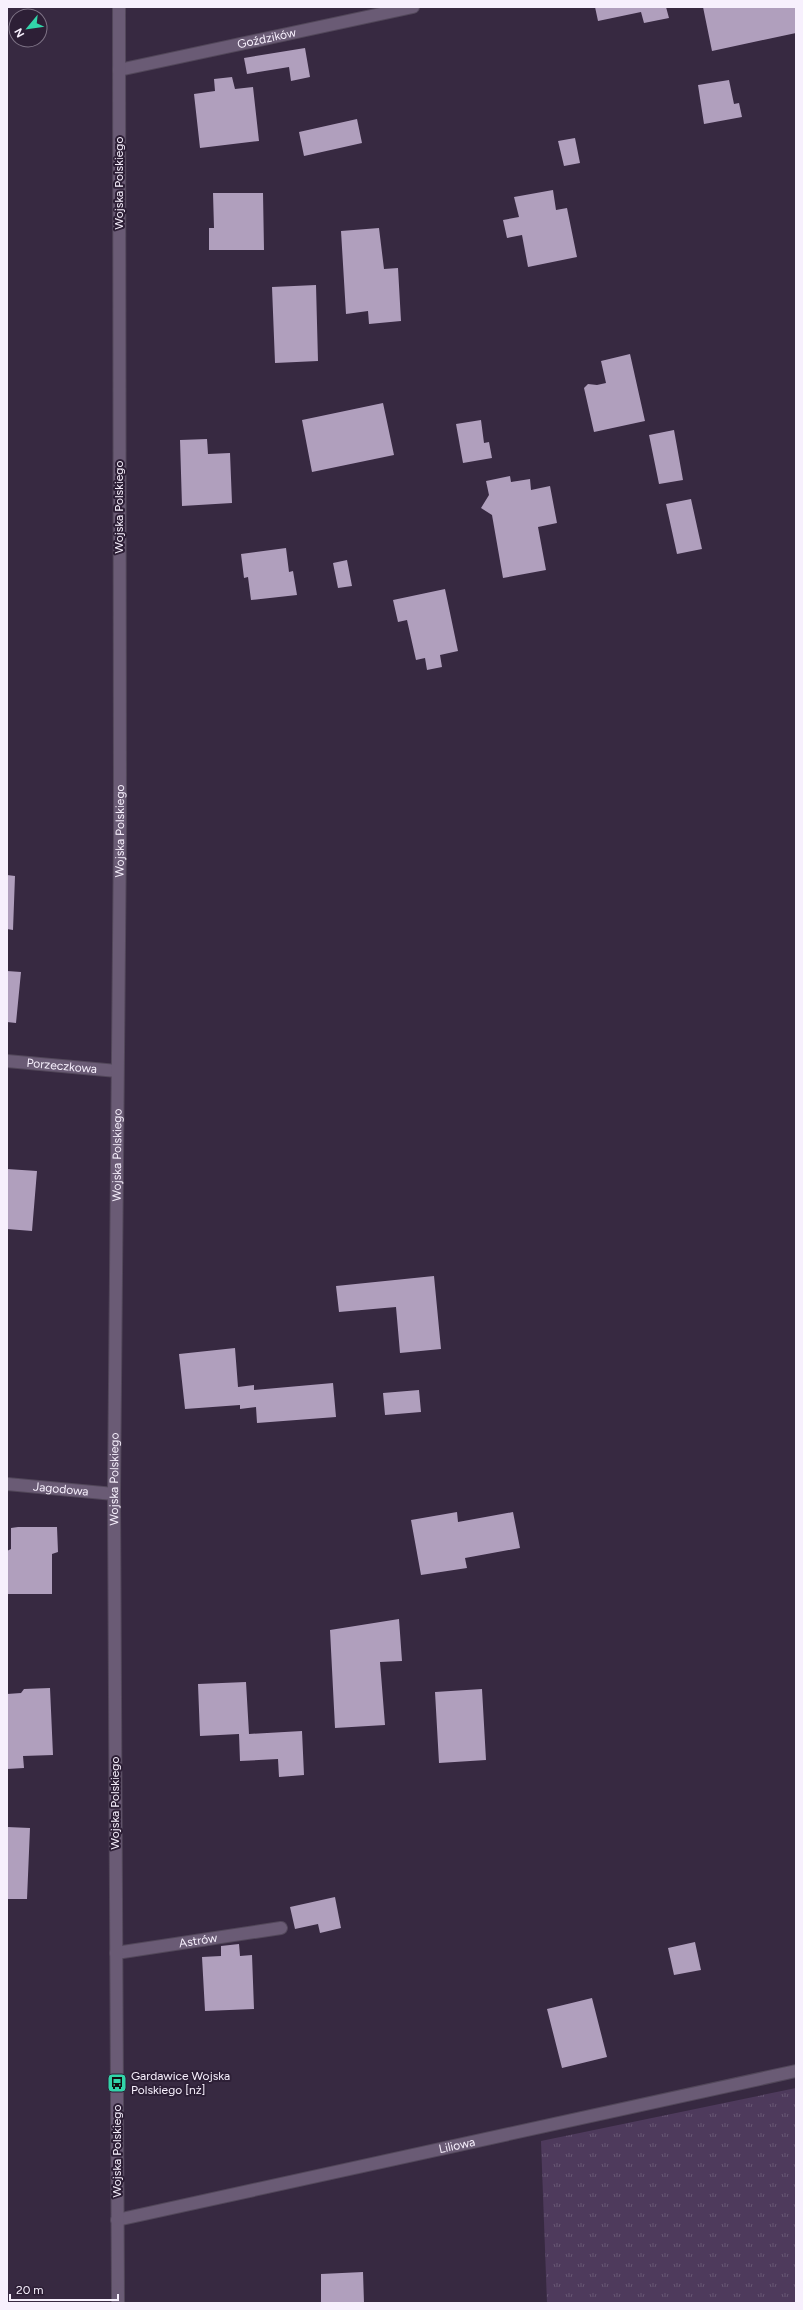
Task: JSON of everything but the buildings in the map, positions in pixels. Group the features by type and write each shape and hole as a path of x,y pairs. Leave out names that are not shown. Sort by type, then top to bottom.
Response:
{"street":[{"name":"Wojska Polskiego","path":"118,2303 114,1494 120,832 119,7"},
{"name":"Goździków","path":"119,70 413,7"},
{"name":"Porzeczkowa","path":"7,1061 117,1071"},
{"name":"Jagodowa","path":"7,1484 114,1494"},
{"name":"Astrów","path":"116,1953 281,1928"},
{"name":"Liliowa","path":"117,2220 796,2071"}],"green space":[{"path":"796,2088 796,2303 547,2303 541,2141"}],"place":[{"name":"Gardawice Wojska Polskiego [nż]","path":"117,2083"}]}
